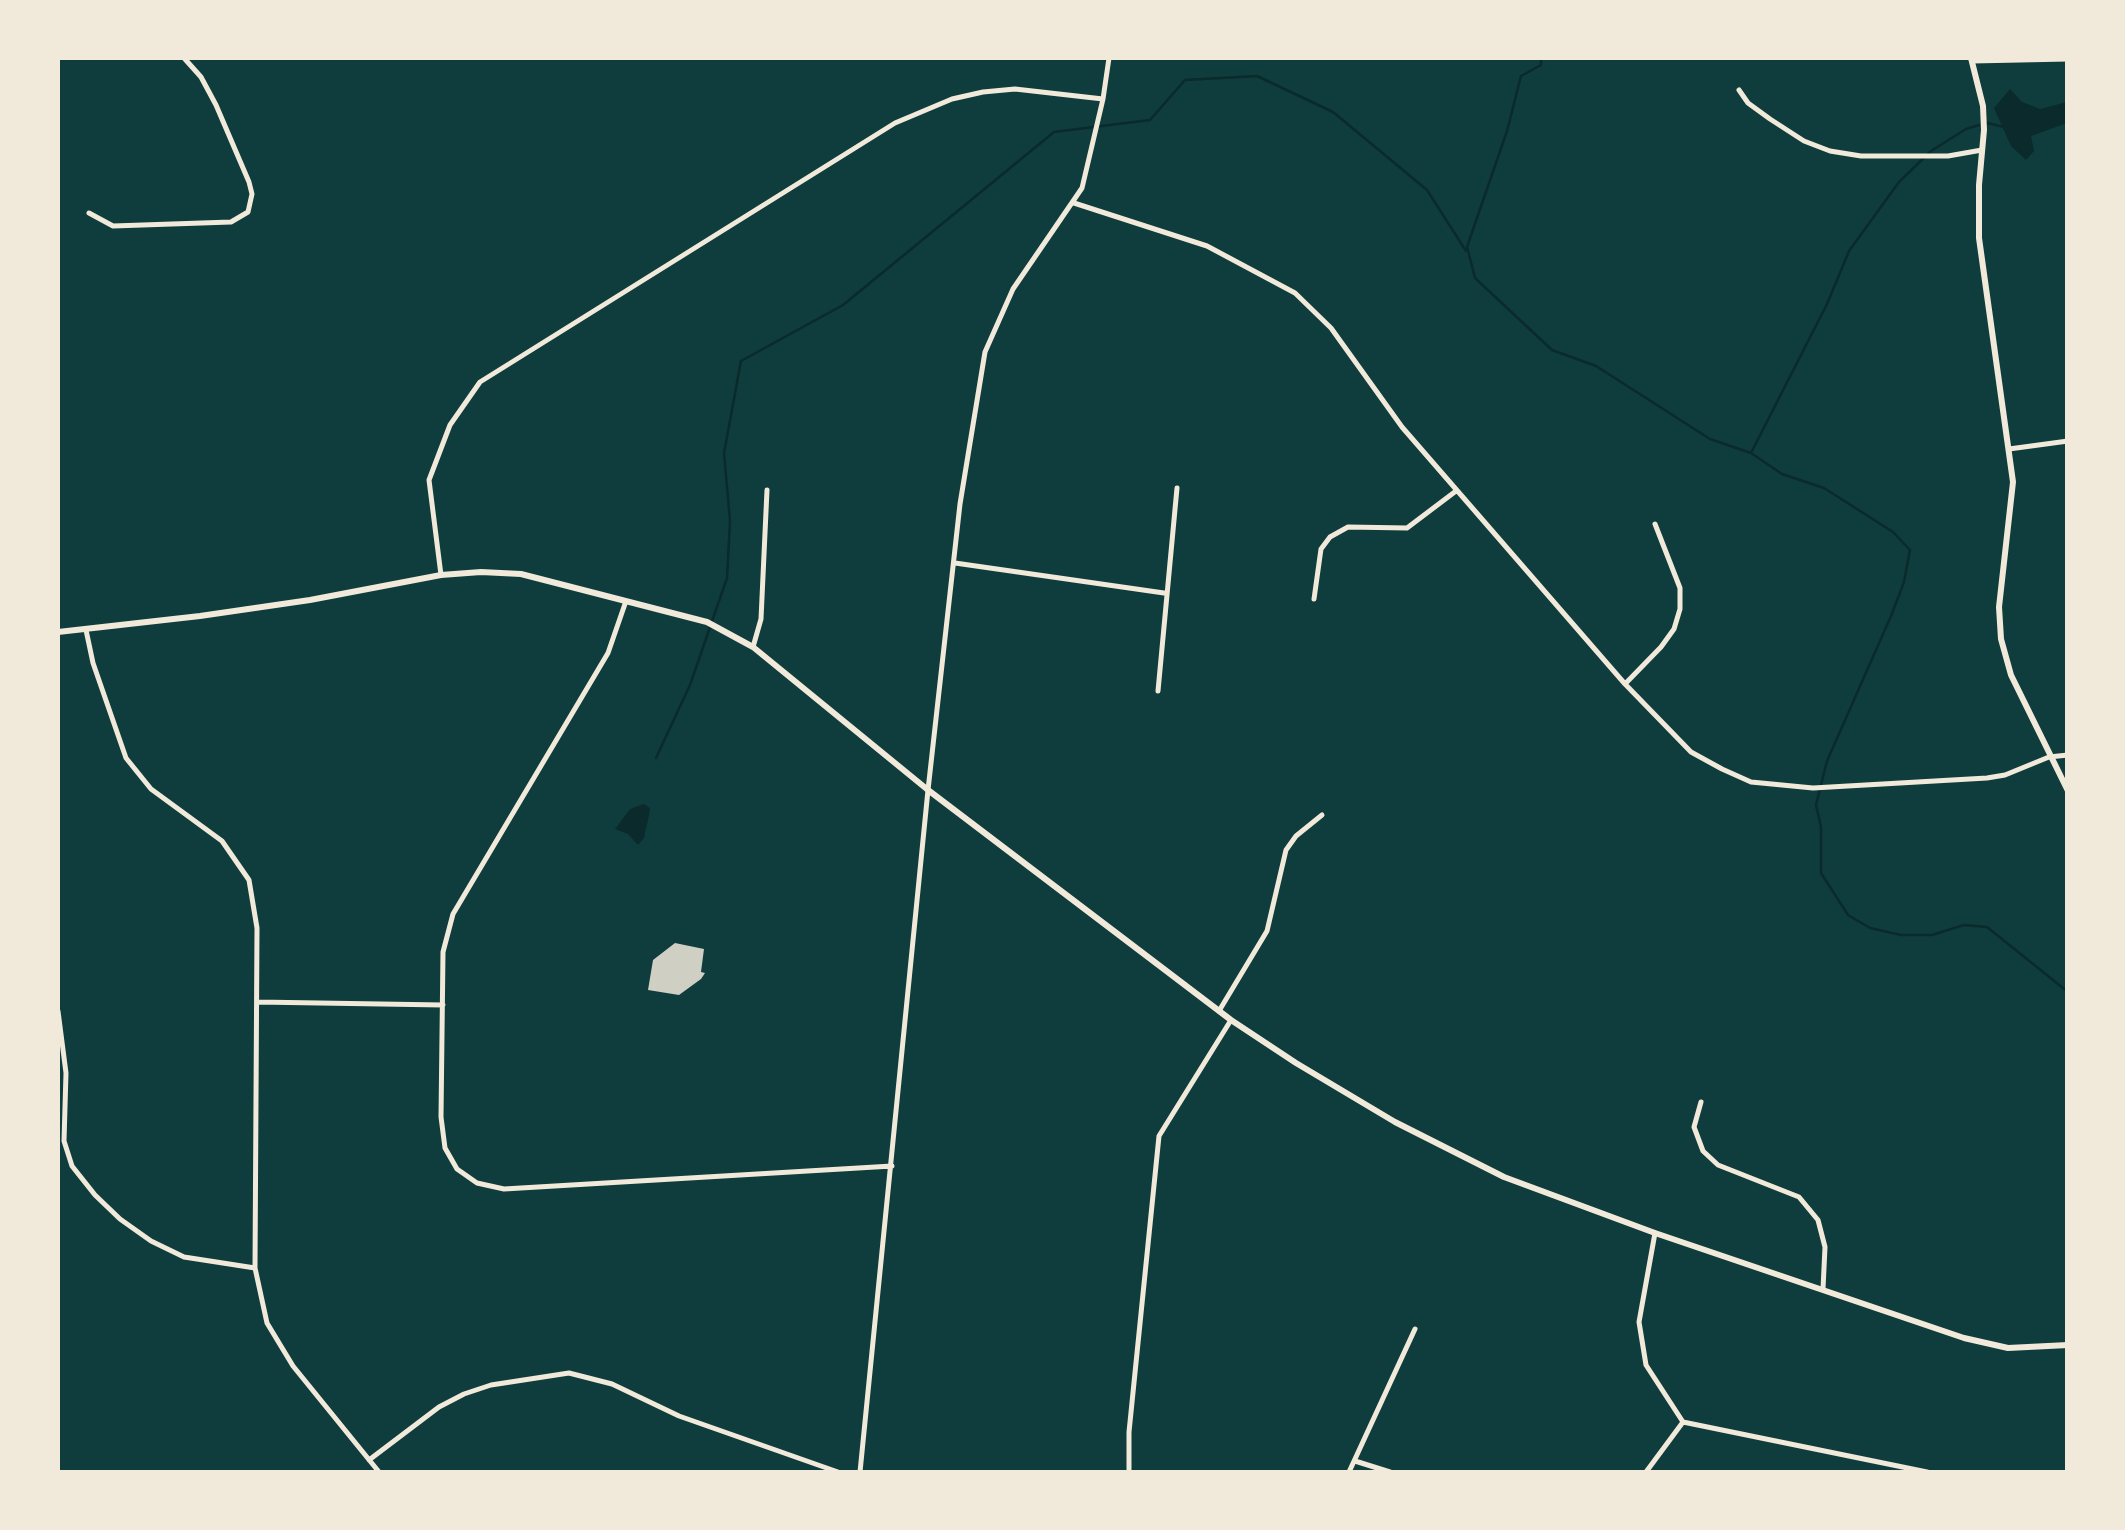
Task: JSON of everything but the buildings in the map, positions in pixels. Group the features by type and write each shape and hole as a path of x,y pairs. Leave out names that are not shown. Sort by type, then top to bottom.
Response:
{"street":[{"path":"88,212 113,226 231,222 248,212 252,194 249,182 202,77 184,58"},
{"path":"860,1472 928,790 960,504 985,352 1013,289 1074,203 1088,169 1104,99 1108,58"},
{"path":"2068,60 1972,59 1983,106 1979,238 2009,449 2012,501 1999,607 2001,639 2011,675 2068,791"},
{"path":"441,575 430,480 450,425 480,382 896,123 983,92 1015,90 1104,99"},
{"path":"1739,90 1748,104 1770,119 1830,151 1861,156 1948,156 1982,150"},
{"path":"1074,203 1207,246 1295,293 1331,328 1402,427 1625,684 1691,752 1751,782 1812,788 1987,778 2049,757 2068,755"},
{"path":"2009,449 2068,441"},
{"path":"1158,691 1164,593 1177,488"},
{"path":"753,647 761,618 768,490"},
{"path":"1314,599 1321,549 1330,537 1348,527 1407,528 1457,490"},
{"path":"1625,684 1674,629 1680,609 1680,588 1656,524"},
{"path":"956,563 1164,593"},
{"path":"58,632 292,603 441,575 481,572 521,574 710,624 753,647 928,790 1230,1020 1394,1122 1484,1168 1656,1233 1988,1345 2068,1345"},
{"path":"626,602 608,653 452,914 443,952 441,1117 445,1148 457,1169 476,1184 504,1189 892,1166"},
{"path":"86,629 93,663 126,758 150,789 222,841 249,880 257,928 255,1268 267,1323 293,1366 379,1472"},
{"path":"1220,1012 1267,932 1286,850 1296,836 1322,815"},
{"path":"257,1002 443,1006"},
{"path":"58,1011 66,1073 64,1140 72,1166 120,1220 151,1241 184,1257 255,1268"},
{"path":"1130,1472 1129,1432 1159,1136 1230,1020"},
{"path":"1701,1102 1694,1126 1703,1151 1718,1166 1800,1197 1818,1220 1825,1247 1824,1289"},
{"path":"1656,1233 1639,1322 1646,1365 1683,1422 1927,1472"},
{"path":"1350,1472 1415,1329"},
{"path":"369,1460 439,1406 464,1394 491,1385 569,1373 612,1384 679,1416 838,1472"},
{"path":"1646,1472 1683,1422"},
{"path":"1356,1461 1390,1472"}],"water":[{"path":"2010,89 2022,102 2040,109 2067,102 2067,123 2031,136 2034,151 2026,160 2011,146 1994,108"},
{"path":"644,804 650,808 649,815 644,838 638,845 628,834 615,829 630,809"}],"waterway":[{"path":"1541,58 1541,65 1521,76 1507,131 1467,247 1475,278 1552,350 1596,366 1710,439 1751,453 1782,474 1824,488 1893,532 1910,550 1904,582 1891,616 1827,761 1816,805 1821,827 1821,873 1848,915 1870,928 1901,935 1932,935 1964,925 1987,927 2068,992"},
{"path":"656,758 690,685 727,578 730,521 724,453 741,361 843,305 1054,132 1150,120 1185,80 1257,76 1333,112 1427,190 1466,251"},
{"path":"1987,123 2004,127"},
{"path":"1752,451 1827,304 1849,251 1899,182 1931,151 1979,125"}]}
